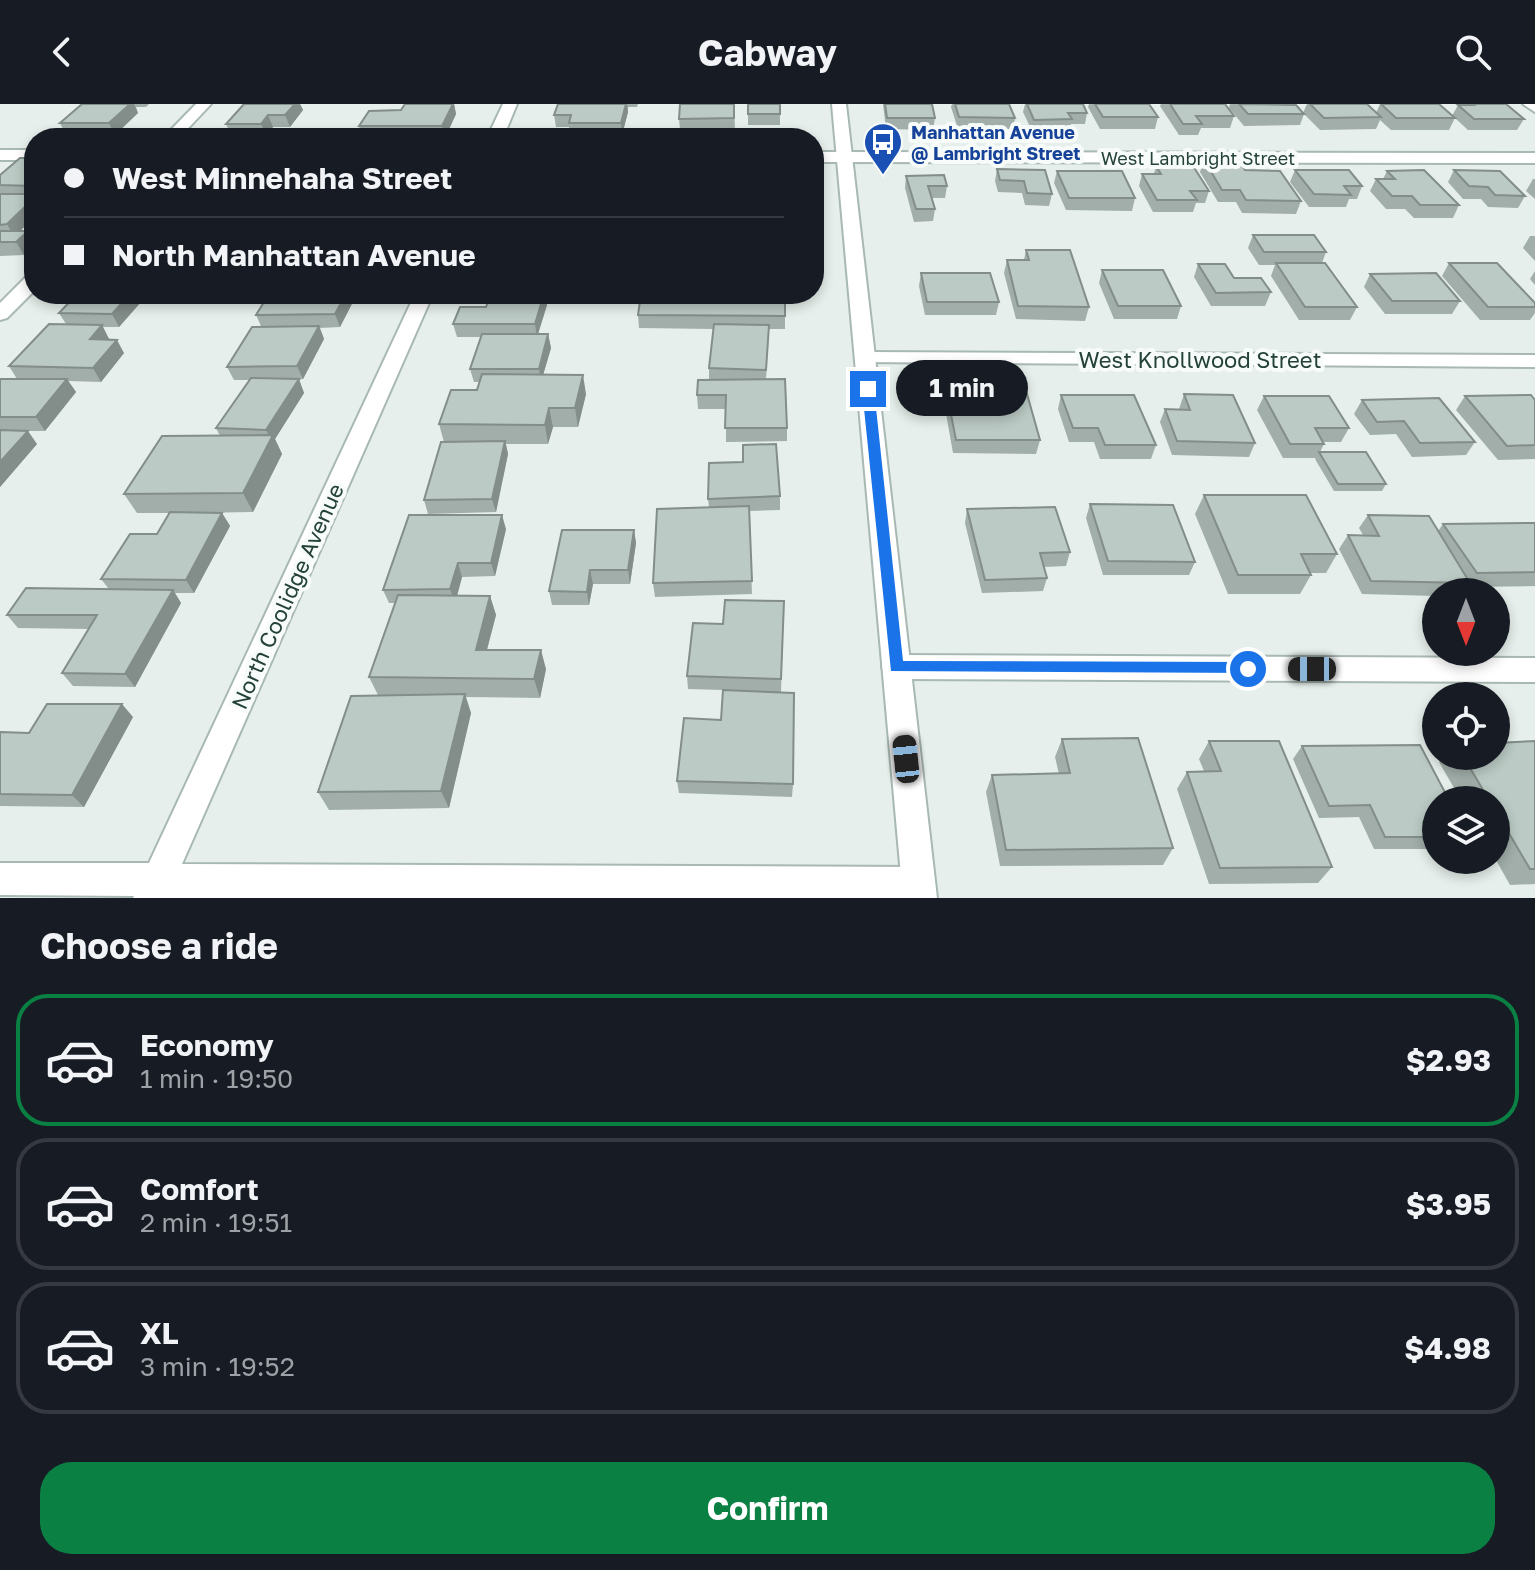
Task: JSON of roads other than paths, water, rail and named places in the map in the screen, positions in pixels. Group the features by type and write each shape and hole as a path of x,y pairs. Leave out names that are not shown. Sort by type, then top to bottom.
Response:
{"street":[{"path":"181,128 204,104"},
{"path":"499,128 510,104"},
{"path":"0,879 154,889 919,890 839,104"},
{"path":"1530,104 1535,108"},
{"path":"0,155 24,155"},
{"name":"West Lambright Street","path":"824,157 1535,158"},
{"path":"0,314 24,290"},
{"name":"North Coolidge Avenue","path":"154,889 419,304"},
{"name":"West Knollwood Street","path":"865,358 1535,361"},
{"path":"896,667 1535,670"}],"place":[{"name":"Manhattan Avenue @ Lambright Street","path":"883,176"}]}
